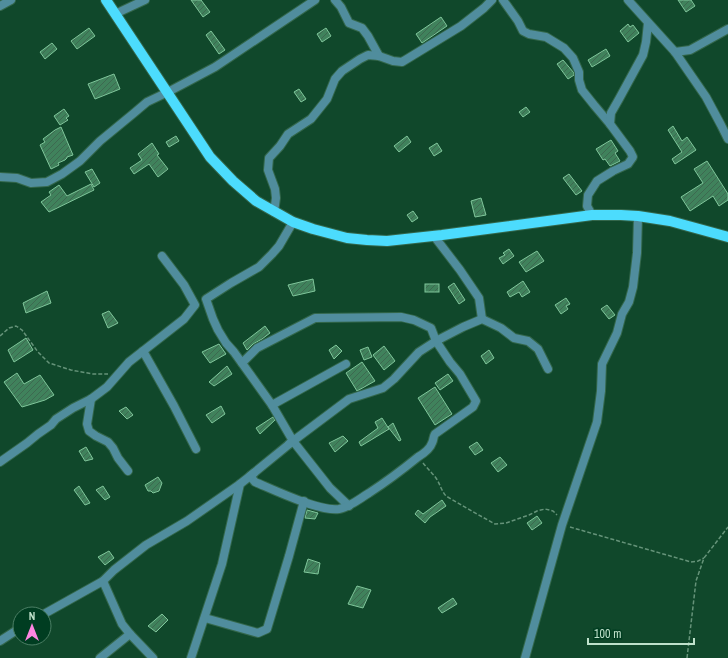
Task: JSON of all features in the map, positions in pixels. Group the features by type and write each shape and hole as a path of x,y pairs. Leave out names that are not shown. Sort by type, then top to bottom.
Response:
{"main road":[{"path":"106,0 210,157 233,181 256,201 293,222 347,238 387,241 592,215 621,215 670,221 728,237"}],"street":[{"path":"0,6 11,0"},
{"path":"115,14 145,0"},
{"path":"0,177 17,178 31,183 47,182 62,174 80,161 100,141 147,102 215,67 315,0"},
{"path":"334,0 341,7 349,23 362,28 368,36 378,56"},
{"path":"274,212 276,198 275,189 268,170 269,158 288,134 311,119 327,99 335,79 342,71 368,55 402,62 461,26 492,0"},
{"path":"503,0 518,21 523,31 529,34 546,37 564,48 573,58 579,72 579,80 582,90 610,124 633,157 628,164 597,181 588,195 587,206 592,215"},
{"path":"628,0 675,52 706,97 728,139"},
{"path":"610,124 610,113 643,55 648,23"},
{"path":"675,52 690,50 728,29"},
{"path":"524,658 562,525 597,422 601,391 602,364 617,334 622,314 629,302 633,287 637,253 638,216"},
{"path":"0,462 27,443 56,419 91,399 107,387 129,362 184,319 196,305 259,267 279,246 293,222"},
{"path":"434,236 479,298 482,319"},
{"path":"162,256 184,284 196,305"},
{"path":"206,299 218,330 272,405 293,441 330,488 349,506"},
{"path":"242,363 257,348 315,318 401,317 414,320 432,328 436,340 450,362 460,374 476,401 473,406 435,434 432,443 423,454 387,481 349,506 338,509 324,508 304,501 255,482 250,476 293,441"},
{"path":"52,610 103,581 114,570 146,545 187,521 240,484 293,441 349,399 383,388 394,379 419,352 436,340 482,319 501,328 514,338 528,341 538,349 548,369"},
{"path":"143,351 196,449"},
{"path":"272,405 346,364"},
{"path":"91,399 87,424 89,431 108,442 128,471"},
{"path":"191,658 222,564 240,484"},
{"path":"205,618 258,633 266,629 289,556 304,501"},
{"path":"103,581 122,624 153,658"},
{"path":"0,641 12,633"},
{"path":"100,658 130,634"}],"path":[{"path":"0,336 8,328 16,326 22,330 38,352 49,363 71,370 93,374 118,375"},
{"path":"418,457 437,479 446,496 495,524 506,523 545,509 553,511 560,518 562,525 691,562 704,558"},
{"path":"687,658 696,581 704,558 728,527"}],"building":[{"path":"191,0 201,0 210,12 203,17"},
{"path":"678,0 691,0 695,6 686,12"},
{"path":"441,17 447,26 422,43 416,34"},
{"path":"628,24 630,27 633,25 639,33 628,42 620,31"},
{"path":"89,28 95,36 77,49 71,41"},
{"path":"326,28 331,36 322,42 317,34"},
{"path":"211,31 225,50 219,54 206,35"},
{"path":"52,43 57,49 45,59 40,52"},
{"path":"606,49 610,56 592,67 588,60"},
{"path":"563,60 574,73 574,75 568,79 557,64"},
{"path":"114,74 120,89 95,99 88,84"},
{"path":"299,89 306,99 301,102 294,92"},
{"path":"526,107 530,112 523,117 519,112"},
{"path":"64,109 69,116 66,118 68,120 60,125 54,116"},
{"path":"673,126 682,141 687,137 696,150 675,164 672,159 682,152 668,130"},
{"path":"61,127 73,155 67,157 65,160 58,163 59,165 51,169 40,145 45,142 43,139"},
{"path":"176,136 179,141 169,147 166,142"},
{"path":"407,136 411,142 399,152 394,146"},
{"path":"611,140 618,151 615,153 620,161 610,166 605,159 603,160 596,149"},
{"path":"152,143 159,154 157,155 168,169 158,177 149,164 134,174 130,168 142,160 138,154"},
{"path":"437,143 442,151 434,156 429,148"},
{"path":"707,161 728,194 728,200 719,206 713,196 690,211 681,197 703,183 694,169"},
{"path":"92,169 100,183 94,187 85,172"},
{"path":"569,174 582,191 576,195 563,178"},
{"path":"91,184 94,190 49,212 41,202 51,195 49,192 59,185 67,196"},
{"path":"481,198 486,215 475,217 471,201"},
{"path":"413,211 418,218 412,222 407,215"},
{"path":"509,249 514,256 503,264 499,258 505,255 503,253"},
{"path":"537,251 544,261 526,272 519,262"},
{"path":"313,279 315,291 293,296 288,285"},
{"path":"523,281 530,292 522,297 519,292 510,297 507,292"},
{"path":"454,283 465,300 459,304 448,287"},
{"path":"425,284 439,284 439,292 425,292"},
{"path":"47,291 51,303 26,313 23,303"},
{"path":"566,298 570,304 566,306 568,309 561,314 555,305"},
{"path":"607,305 615,315 609,319 601,309"},
{"path":"109,311 118,323 108,328 102,314"},
{"path":"265,326 270,333 253,344 247,350 243,343"},
{"path":"26,338 33,350 14,362 8,350"},
{"path":"219,344 226,354 210,363 202,352"},
{"path":"336,345 342,351 334,359 329,350"},
{"path":"384,346 395,361 384,370 373,355"},
{"path":"368,347 372,357 364,360 360,350"},
{"path":"489,350 494,358 486,364 481,356"},
{"path":"362,362 375,381 357,391 346,373"},
{"path":"227,366 232,374 214,386 209,382"},
{"path":"17,373 24,384 40,375 54,395 45,400 22,407 4,382"},
{"path":"448,374 453,381 440,390 435,383"},
{"path":"435,387 452,414 435,425 418,398"},
{"path":"221,406 225,414 212,423 206,415"},
{"path":"126,407 133,415 127,419 119,411"},
{"path":"273,417 275,420 260,434 256,428"},
{"path":"382,418 389,429 361,446 359,442 378,428 375,422"},
{"path":"393,423 401,440 399,441 388,427"},
{"path":"343,436 348,441 335,452 329,443"},
{"path":"477,442 483,450 475,455 469,447"},
{"path":"86,447 93,459 85,461 79,451"},
{"path":"500,457 507,465 498,472 491,463"},
{"path":"158,477 162,483 159,491 153,493 148,491 145,485"},
{"path":"79,486 90,503 85,505 74,490"},
{"path":"103,486 110,497 105,500 96,490"},
{"path":"442,500 446,506 430,517 425,523 415,514 418,510 423,514"},
{"path":"307,510 318,513 315,519 305,518"},
{"path":"537,516 542,523 532,530 527,523"},
{"path":"109,551 114,558 105,565 98,557"},
{"path":"308,559 320,563 318,574 304,572"},
{"path":"357,586 371,590 363,608 348,604"},
{"path":"453,598 457,604 442,613 438,608"},
{"path":"162,614 168,620 156,632 148,626"}]}
